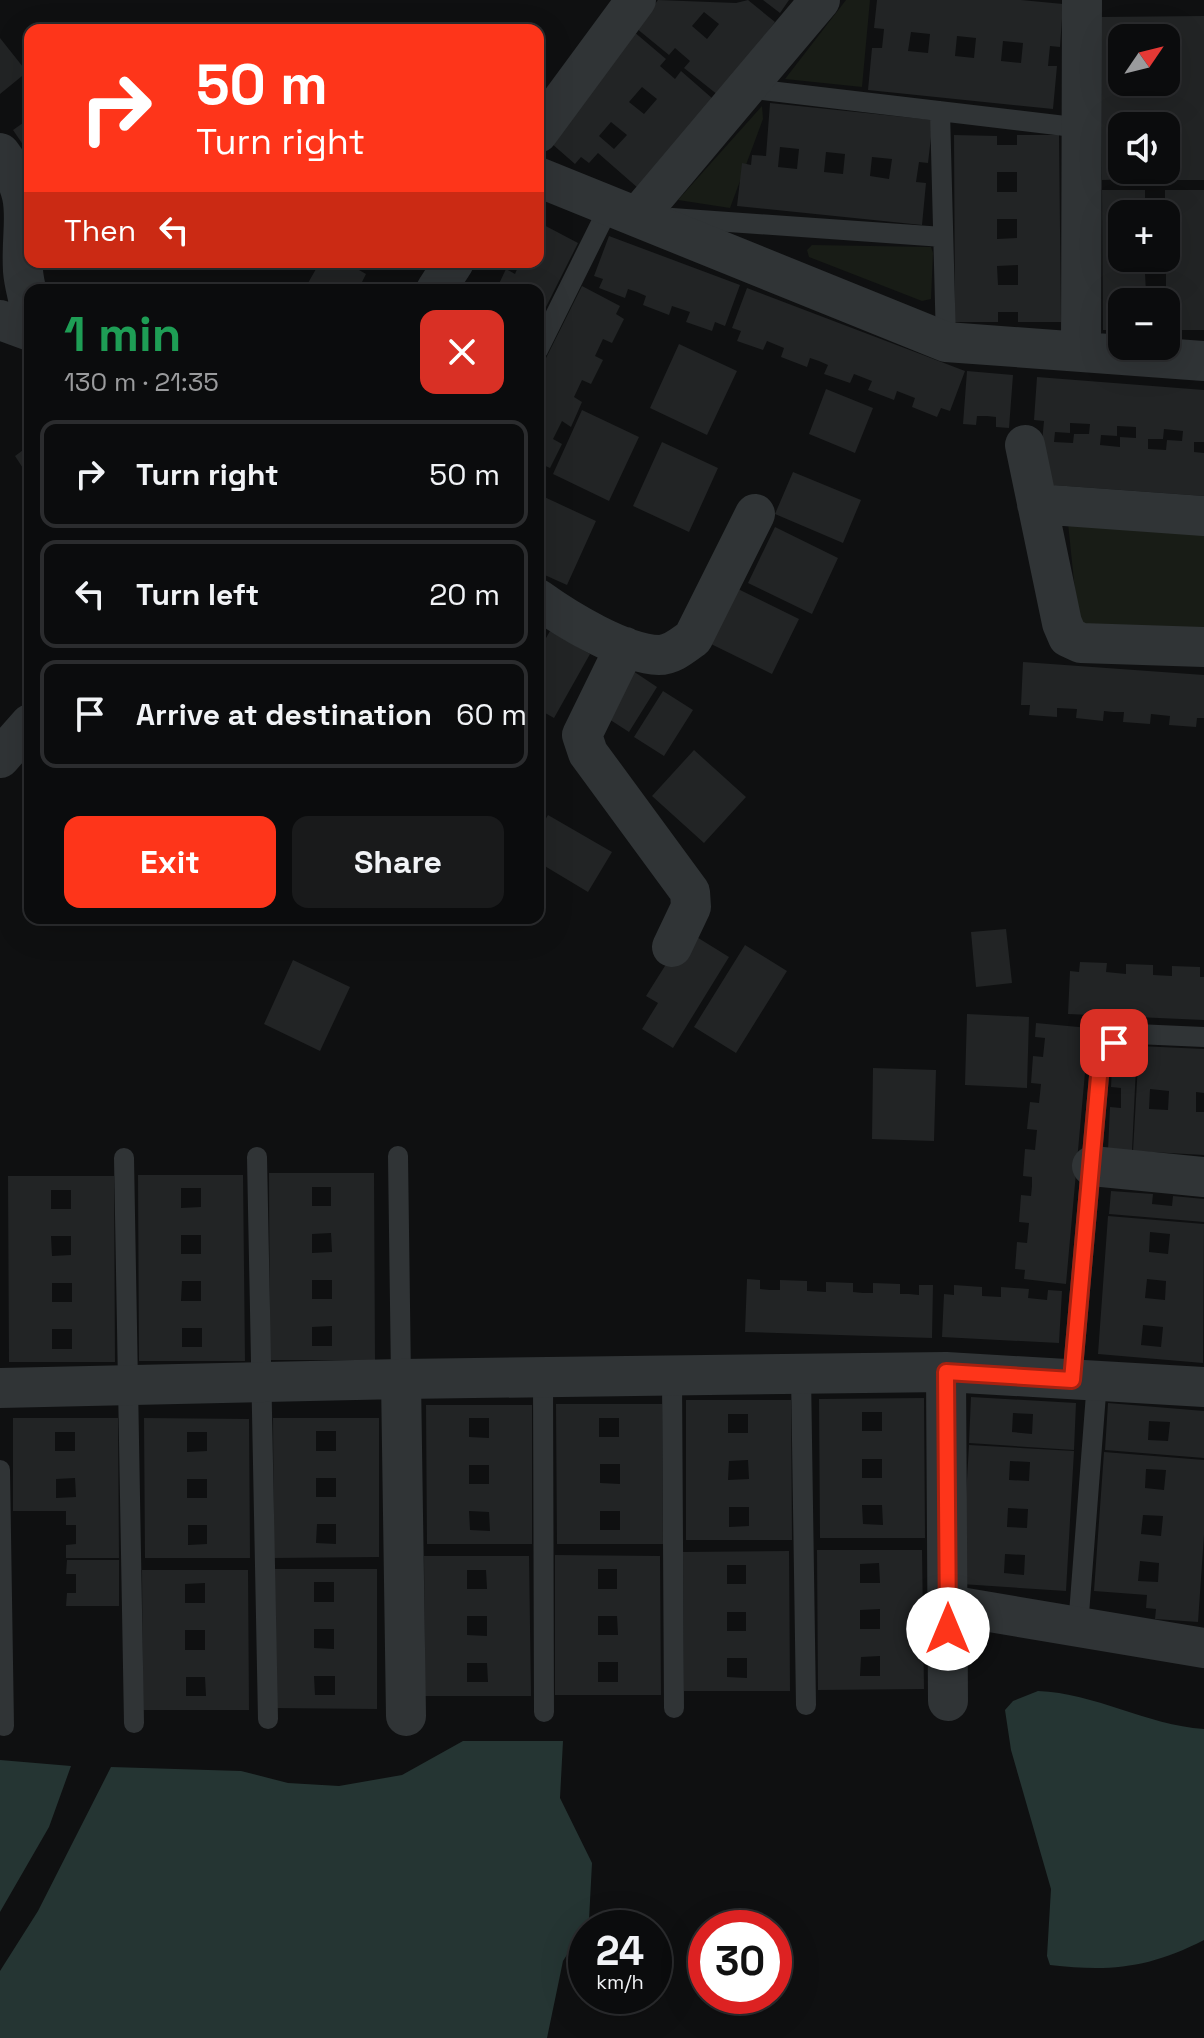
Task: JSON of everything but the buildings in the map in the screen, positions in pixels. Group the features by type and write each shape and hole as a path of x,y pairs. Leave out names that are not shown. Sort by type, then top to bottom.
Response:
{"street":[{"path":"544,125 636,0"},
{"path":"624,210 745,88 820,0"},
{"path":"1081,352 1082,0"},
{"path":"0,153 20,186 24,215"},
{"path":"544,179 946,342 1204,361"},
{"path":"24,257 26,284"},
{"path":"0,320 24,329"},
{"path":"1025,445 1062,623 1068,637 1081,643 1204,647"},
{"path":"1037,504 1204,516"},
{"path":"544,602 625,647 659,655 676,650 693,638 755,514"},
{"path":"625,647 582,735 588,753 690,892 691,907 672,947"},
{"path":"0,758 24,731"},
{"path":"1092,1166 1204,1177"},
{"path":"0,1388 946,1372 1204,1387"},
{"path":"946,1372 948,1701"},
{"path":"401,1379 406,1716"},
{"path":"948,1605 1204,1648"}],"lane":[{"path":"745,88 1082,128"},
{"path":"940,111 946,342"},
{"path":"544,340 624,210 943,237"},
{"path":"1078,1627 1092,1166 1100,1065 1114,1043 1136,1034 1204,1037"},
{"path":"398,1156 401,1379"},
{"path":"257,1157 268,1719"},
{"path":"124,1158 134,1723"},
{"path":"801,1374 806,1705"},
{"path":"672,1376 674,1708"},
{"path":"543,1377 544,1712"},
{"path":"0,1470 4,1726"}],"shaded area":[{"path":"846,0 870,0 862,87 785,79"},
{"path":"762,106 763,119 730,208 678,200"},
{"path":"812,245 931,247 931,299 922,301 809,257 807,250"},
{"path":"1068,523 1204,531 1204,632 1086,627 1078,620"},
{"path":"1038,1691 1080,1697 1162,1722 1204,1729 1204,1940 1165,1957 1129,1966 1092,1968 1050,1965 1047,1956 1051,1889 1011,1750 1005,1710 1013,1701"},
{"path":"463,1741 563,1741 560,1798 592,1863 590,1910 568,1910 568,1953 563,1961 547,2038 0,2038 0,1971 38,1911 111,1767 241,1771 288,1783 339,1786 402,1775"},
{"path":"0,1760 71,1766 49,1827 0,1912"}],"route":[{"path":"948,1629 946,1372 1072,1380 1100,1065 1114,1043"}]}
